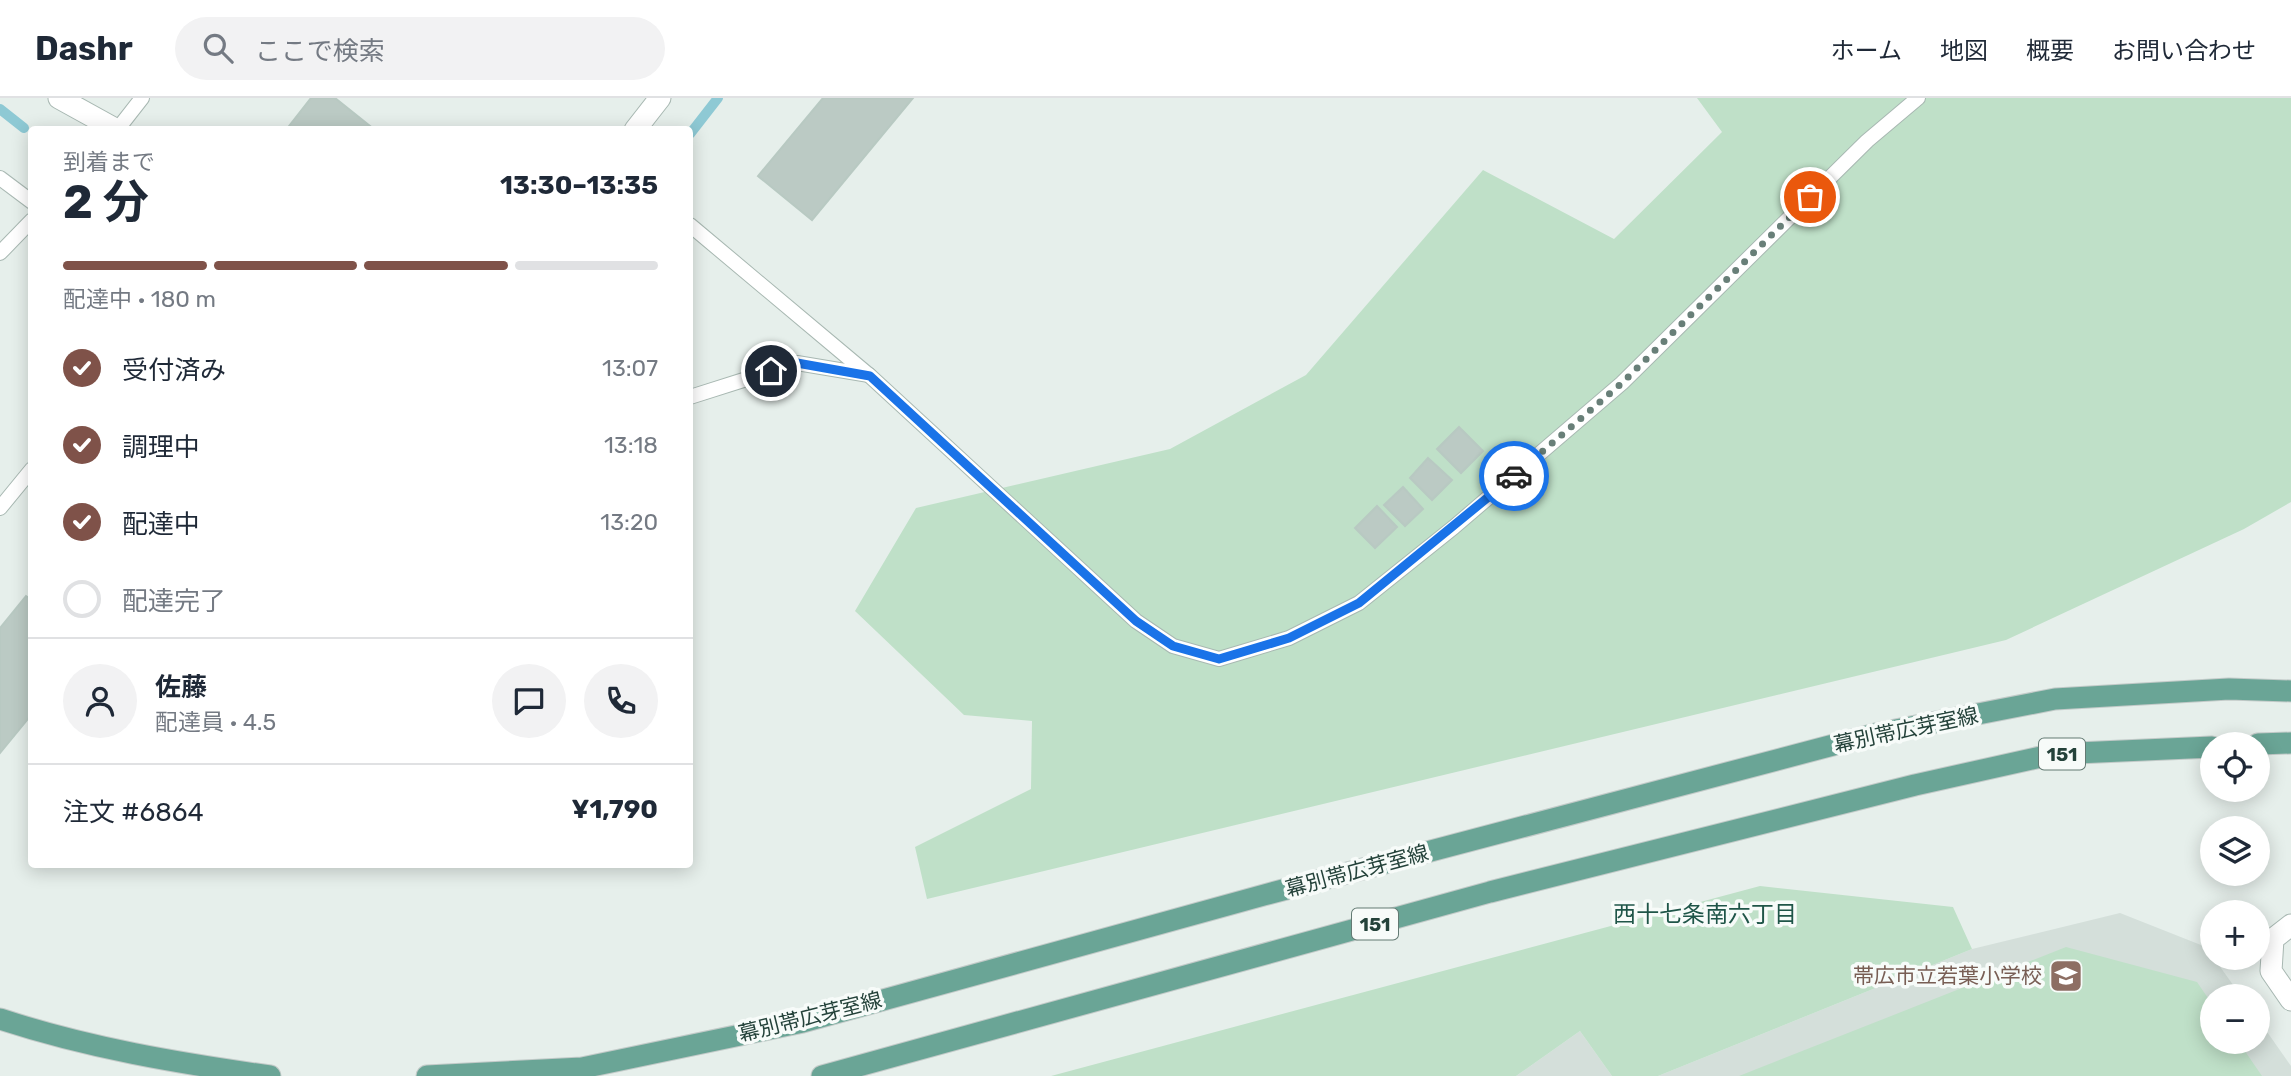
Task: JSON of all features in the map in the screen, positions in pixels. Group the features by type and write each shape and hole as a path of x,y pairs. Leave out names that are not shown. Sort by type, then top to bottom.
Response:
{"main road":[{"name":"幕別帯広芽室線","path":"427,1076 582,1068 803,1022 1264,895 1875,734 2055,699 2229,689 2291,691"},
{"path":"2270,744 2291,743"},
{"name":"151","path":"830,1074 1490,892 1915,785 2054,754 2200,748"},
{"path":"0,1018 44,1033 168,1061 270,1076"}],"street":[{"path":"59,98 110,126"},
{"path":"638,126 660,98"},
{"path":"2291,925 2273,939 2271,971 2291,1000"}],"lane":[{"path":"120,126 142,98"},
{"path":"693,228 870,376 1136,621 1173,646 1219,659 1289,638 1359,603 1454,527 1622,383 1867,141 1918,98"},
{"path":"0,178 28,199"},
{"path":"0,253 28,224"},
{"path":"693,396 797,363 870,376"},
{"path":"0,508 28,474"}],"shaded area":[{"name":"帯広市立若葉小学校","path":"2120,913 2200,945 2200,970 2222,970 2232,984 2200,984 2200,1054 2270,1054 2270,1036 2291,1066 2291,1076 1658,1076 1972,949"},
{"path":"1580,1031 1612,1076 1516,1076"}],"green space":[{"path":"1697,98 2291,98 2291,502 2244,529 2006,640 927,899 915,847 1031,789 1032,721 964,715 855,611 916,508 1170,449 1306,375 1483,170 1614,239 1722,132"},
{"path":"1760,886 1953,907 1972,949 1658,1076 1612,1076 1580,1031 1516,1076 1051,1076"},
{"name":"帯広市立若葉小学校","path":"2066,947 2197,982 2200,986 2200,1054 2247,1054 2262,1076 1739,1076"}],"building":[{"path":"311,98 335,98 370,126 289,126"},
{"path":"823,98 913,98 812,220 758,176"},
{"path":"1459,427 1483,451 1461,473 1437,449"},
{"path":"1428,458 1452,480 1432,500 1410,478"},
{"path":"1403,487 1423,509 1405,526 1384,505"},
{"path":"1377,506 1397,527 1375,548 1355,528"},
{"path":"26,596 28,597 28,719 0,753 0,628"}],"waterway":[{"path":"693,130 718,98"},
{"path":"0,109 24,128"}],"way so far":[{"path":"1514,476 1622,383 1810,197"}],"place":[{"name":"帯広市立若葉小学校","path":"2066,976"}],"district":[{"name":"西十七条南六丁目","path":"1705,914"}],"route":[{"path":"771,371 797,363 870,376 1136,621 1173,646 1219,659 1289,638 1359,603 1514,476"}]}
